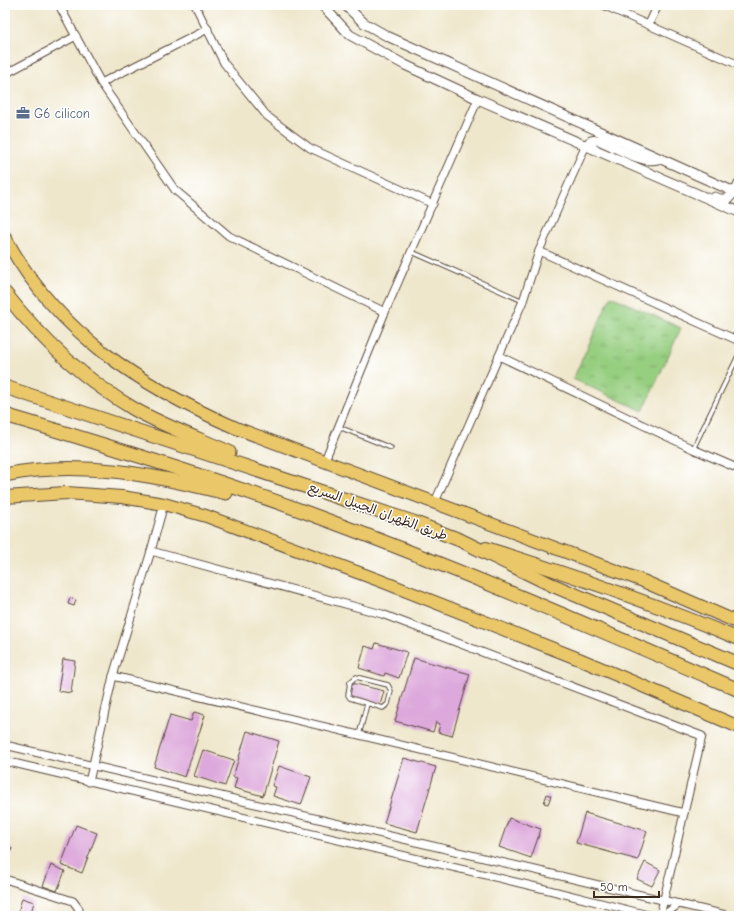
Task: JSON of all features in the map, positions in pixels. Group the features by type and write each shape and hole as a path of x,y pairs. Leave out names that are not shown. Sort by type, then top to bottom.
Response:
{"highway":[{"path":"5,293 30,324 64,359 134,409 300,483"},
{"name":"طريق الظهران الجبيل السريع","path":"5,387 300,483 460,540 552,585 739,664"},
{"name":"طريق الظهران الجبيل السريع","path":"5,415 154,460 305,512 515,593 739,690"},
{"path":"5,475 48,468 85,468 130,473 168,478 305,512"}],"main road":[{"path":"5,237 19,264 48,301 103,352 136,376 195,410 236,428 326,460 643,581 739,622"},
{"path":"5,497 66,494 122,497 164,504 206,516 388,584 579,659 739,727"},
{"path":"460,540 567,574 662,608 739,639"}],"street":[{"path":"59,5 101,83 175,190 229,236 385,312"},
{"path":"322,5 350,35 405,64 478,99 739,212"},
{"path":"345,5 364,23 387,36 737,193"},
{"path":"603,5 739,65"},
{"path":"649,24 658,5"},
{"path":"197,6 224,63 267,116 310,148 433,204"},
{"path":"101,83 208,29"},
{"path":"5,74 76,36"},
{"path":"326,460 385,312 478,99"},
{"path":"435,502 523,301 539,251 586,146 591,141 598,140 646,160 660,159"},
{"path":"695,193 703,192 724,200 737,193 739,182"},
{"path":"539,251 739,341"},
{"path":"499,356 693,449 739,469"},
{"path":"89,782 113,676 164,504"},
{"path":"151,551 382,614 702,736 663,900 661,916"},
{"path":"113,676 684,814"},
{"path":"5,745 730,916"},
{"path":"5,761 534,886 652,916"},
{"path":"5,879 72,901 79,910 77,916"},
{"path":"661,916 679,904"}],"lane":[{"path":"412,252 523,301"},
{"path":"693,449 739,354"},
{"path":"339,427 391,448"},
{"path":"356,677 388,685 390,688 388,704 386,707 367,704 354,700 348,695 350,682 356,677"},
{"path":"359,735 367,704"}],"green space":[{"path":"611,296 681,328 643,411 573,379"}],"building":[{"path":"70,598 76,600 74,606 68,604"},
{"path":"376,643 407,652 399,678 385,673 384,676 359,668 365,646 374,649"},
{"path":"414,658 470,674 452,736 438,732 440,724 436,722 433,732 395,721"},
{"path":"63,659 75,661 71,693 58,691"},
{"path":"352,683 384,691 380,705 349,697"},
{"path":"194,712 205,715 185,777 154,767 170,715 191,721"},
{"path":"247,731 279,741 263,796 234,788 237,778 233,777"},
{"path":"203,750 234,760 225,786 194,776"},
{"path":"404,758 436,767 417,832 384,823"},
{"path":"279,766 311,777 301,805 273,796 276,787 272,786"},
{"path":"547,794 551,796 548,804 544,803"},
{"path":"585,813 647,831 638,860 576,843"},
{"path":"509,818 541,829 531,858 499,847"},
{"path":"76,825 97,833 82,873 61,865"},
{"path":"5,846 12,848 5,871"},
{"path":"645,862 660,870 652,886 637,879"},
{"path":"51,865 65,871 57,891 43,886"},
{"path":"22,898 34,902 30,916 17,916"}],"place":[{"name":"G6 cilicon","path":"23,113"}]}
